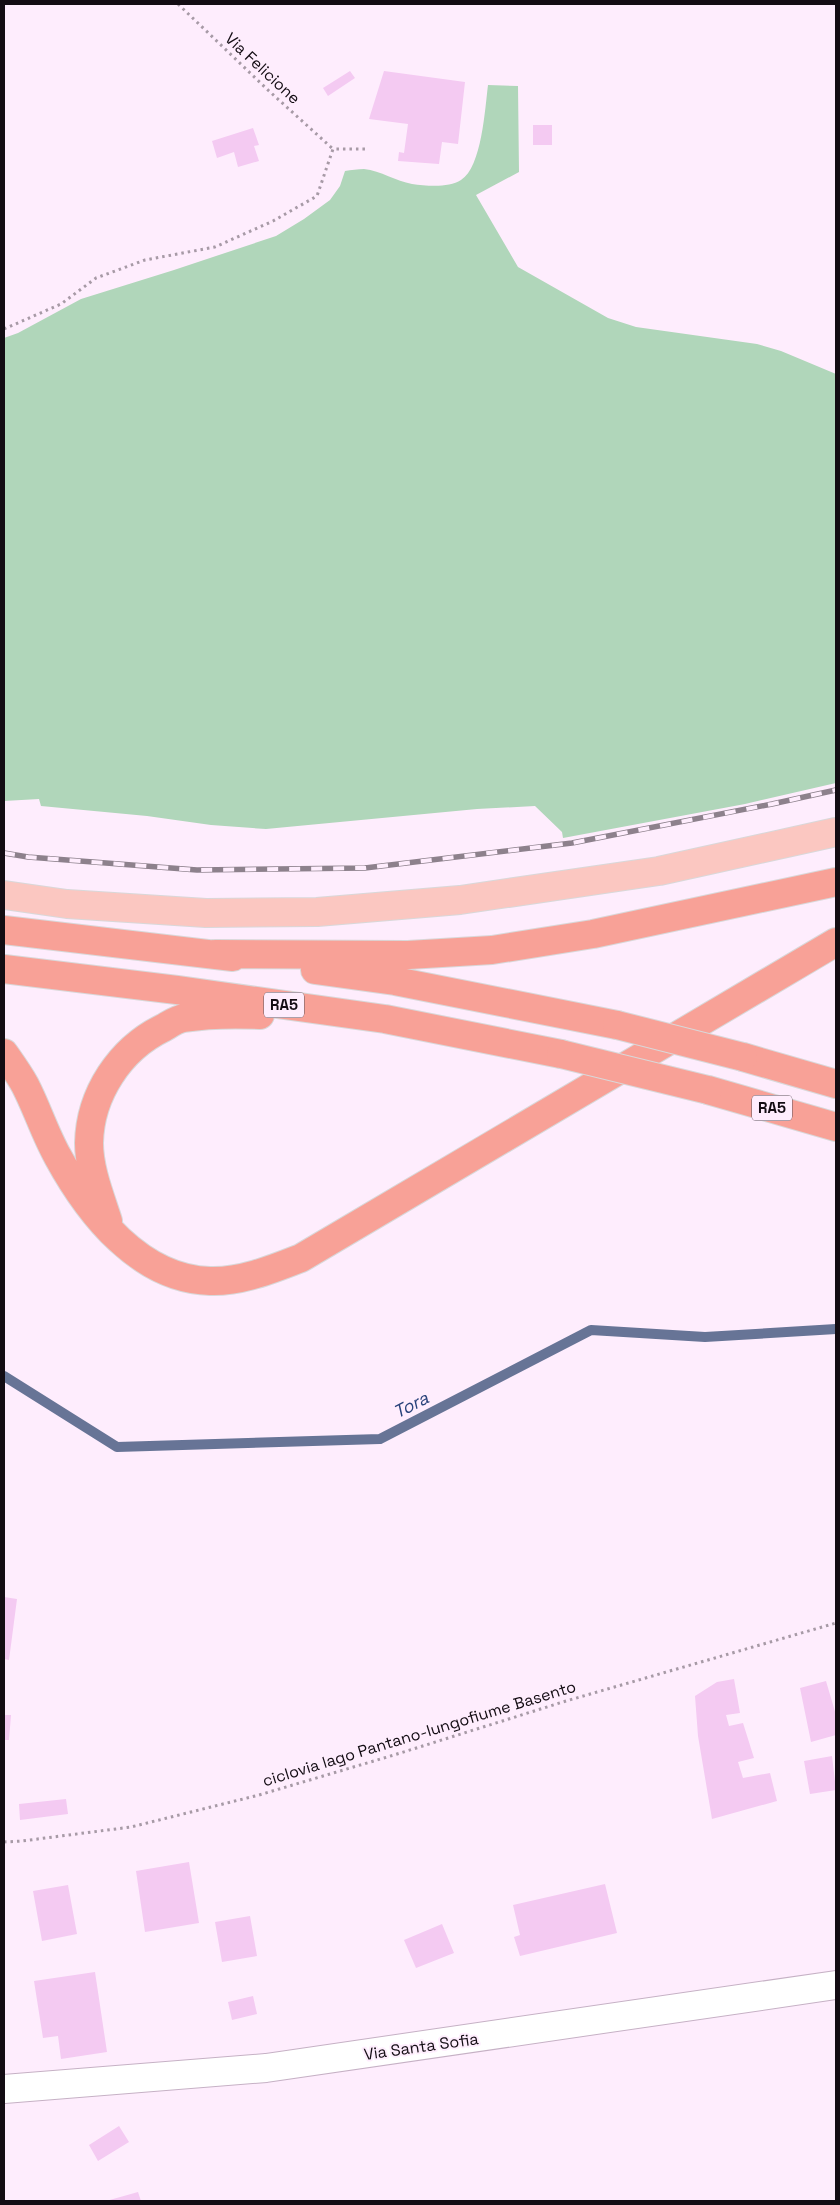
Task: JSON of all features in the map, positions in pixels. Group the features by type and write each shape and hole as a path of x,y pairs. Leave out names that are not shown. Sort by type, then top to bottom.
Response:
{"highway":[{"path":"215,954 408,955 492,950 594,934 836,882"},
{"name":"RA5","path":"4,930 215,954 395,982 616,1025 743,1057 836,1084"},
{"path":"4,1053 24,1084 57,1156 80,1196 111,1232 133,1252 173,1276 210,1281 259,1274 301,1258 836,942"},
{"name":"RA5","path":"4,969 177,990 385,1019 561,1054 708,1090 836,1127"},
{"path":"111,1232 93,1173 89,1144 91,1127 99,1093 120,1059 149,1034 182,1018 236,1014 385,1019"}],"main road":[{"path":"4,895 67,904 206,913 317,912 460,900 650,872 836,832"}],"street":[{"name":"Via Santa Sofia","path":"4,2090 266,2068 836,1986"}],"path":[{"name":"Via Felicione","path":"178,4 333,149"},
{"path":"4,329 61,304 96,278 145,260 215,247 273,220 317,196 333,149 364,149"},
{"name":"ciclovia lago Pantano-lungofiume Basento","path":"4,1842 131,1827 259,1795 566,1701 836,1622"}],"green space":[{"path":"488,85 518,86 519,172 476,195 518,267 608,318 636,327 757,344 781,351 836,374 836,783 745,804 563,838 562,832 535,806 477,809 266,829 211,825 147,816 41,806 39,799 4,801 4,338 18,333 81,299 276,236 330,200 340,186 345,171 370,170 412,184 438,186 456,183 468,173 474,163 484,122"}],"building":[{"path":"350,71 355,78 328,96 323,88"},
{"path":"384,71 465,82 458,144 442,142 439,164 398,161 399,152 404,153 408,124 369,119"},
{"path":"533,125 552,125 552,145 533,145"},
{"path":"253,128 259,145 254,146 259,161 238,167 234,152 217,158 212,141"},
{"path":"4,1597 17,1599 9,1660 4,1659"},
{"path":"734,1679 740,1713 726,1715 729,1726 743,1723 754,1758 738,1762 743,1778 770,1773 777,1801 712,1819 698,1736 695,1696 717,1682"},
{"path":"826,1681 836,1715 836,1735 811,1742 800,1688"},
{"path":"4,1715 11,1715 9,1740 4,1740"},
{"path":"832,1756 836,1790 810,1794 804,1761"},
{"path":"66,1799 68,1814 20,1820 19,1804"},
{"path":"189,1862 199,1923 145,1932 136,1871"},
{"path":"605,1884 617,1933 520,1956 514,1937 520,1935 513,1905"},
{"path":"68,1885 77,1934 42,1941 33,1891"},
{"path":"250,1916 257,1956 222,1962 215,1922"},
{"path":"442,1924 454,1953 416,1968 404,1940"},
{"path":"95,1972 107,2052 61,2059 58,2036 43,2038 34,1981"},
{"path":"253,1996 257,2014 232,2020 228,2002"},
{"path":"119,2126 129,2142 98,2161 89,2145"},
{"path":"138,2192 141,2201 106,2201"}],"waterway":[{"name":"Tora","path":"4,1376 117,1447 380,1439 591,1330 705,1337 836,1329"}],"railway":[{"path":"4,853 28,857 197,870 365,868 572,843 836,790"}]}
